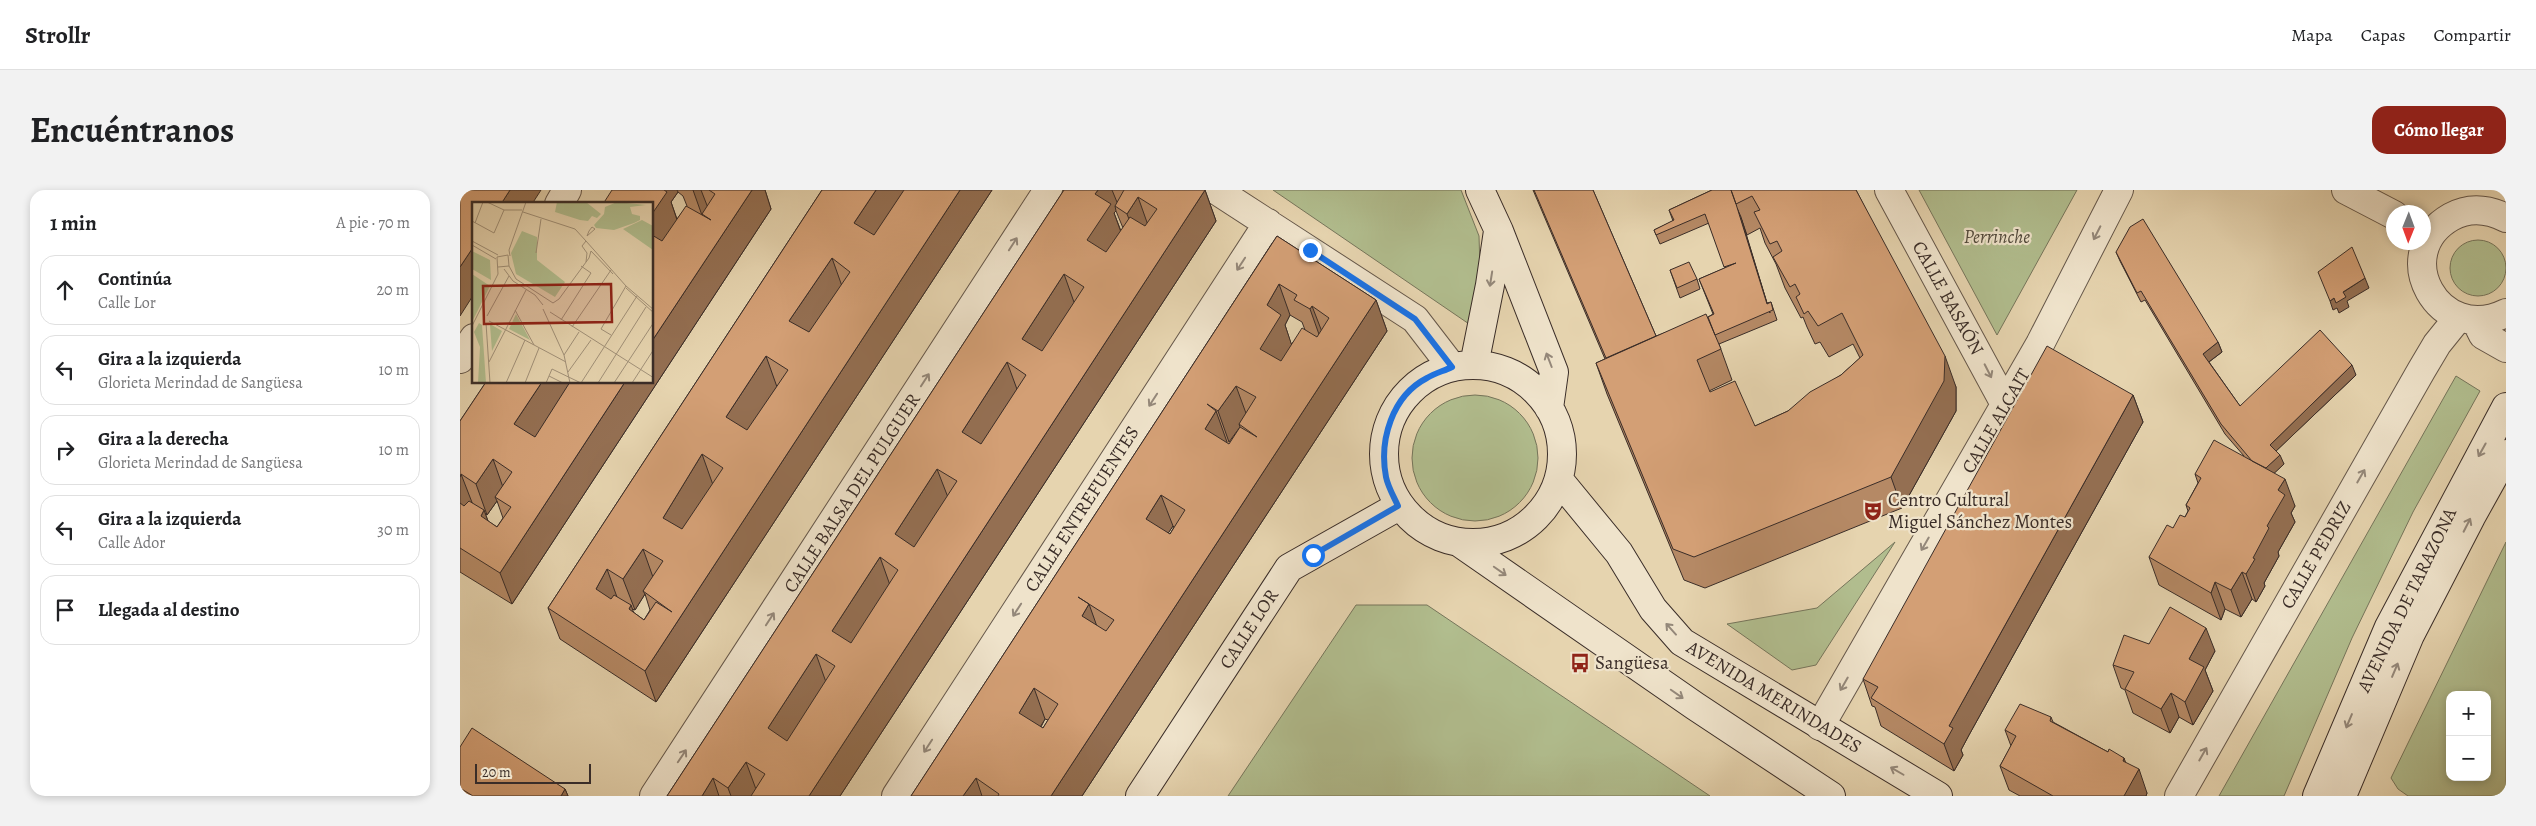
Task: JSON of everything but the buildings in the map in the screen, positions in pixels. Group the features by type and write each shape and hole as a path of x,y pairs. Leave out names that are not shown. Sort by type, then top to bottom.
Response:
{"street":[{"path":"560,202 567,190"},
{"name":"CALLE BALSA DEL PULGUER","path":"654,796 1048,190"},
{"path":"1216,190 1415,319 1463,366"},
{"path":"1480,190 1554,372 1549,408"},
{"name":"CALLE BASAÓN","path":"1889,190 2006,406"},
{"name":"CALLE ALCAIT","path":"1820,726 2006,406 2119,190"},
{"path":"2346,190 2386,212"},
{"path":"2431,230 2475,200 2506,218"},
{"name":"CALLE ENTREFUENTES","path":"896,796 1268,223"},
{"path":"1463,366 1490,285 1498,231"},
{"path":"2424,250 2425,283 2432,297 2444,309 2467,319 2483,335 2506,348"},
{"path":"2467,319 2494,319 2506,313"},
{"name":"CALLE PEDRIZ","path":"2178,796 2437,344 2467,319"},
{"path":"460,360 472,341"},
{"path":"1460,543 1492,542 1521,530 1545,508 1559,480 1562,456 1559,430 1549,408 1535,390 1517,377 1496,368 1463,366 1426,378 1404,397 1389,422 1383,450 1386,479 1398,506 1426,530 1460,543 1695,706 1831,796"},
{"name":"AVENIDA DE TARAZONA","path":"2317,796 2389,627 2506,407"},
{"name":"AVENIDA DE TARAZONA","path":"2342,796 2410,635 2506,454"},
{"name":"AVENIDA MERINDADES","path":"1559,480 1619,553 1652,609 1682,642 1938,796"},
{"name":"CALLE LOR","path":"1140,796 1289,568 1398,506"}],"green space":[{"path":"1273,190 1461,190 1479,236 1480,268 1472,326"},
{"name":"Perrinche","path":"1919,190 2077,190 1997,335"},
{"path":"2473,240 2483,240 2498,248 2504,257 2506,268 2504,279 2498,288 2483,296 2473,296 2462,291 2455,284 2450,273 2450,263 2455,252 2462,245"},
{"path":"2456,376 2480,391 2413,512 2352,638 2284,796 2219,796"},
{"path":"1475,395 1499,399 1520,413 1534,434 1538,458 1534,482 1520,503 1499,517 1475,521 1451,517 1430,503 1416,482 1412,458 1416,434 1430,413 1451,399"},
{"path":"1895,542 1816,665 1792,670 1727,624 1817,608"},
{"path":"2506,542 2506,796 2408,796 2398,789 2391,778"},
{"path":"1356,605 1427,605 1710,796 1228,796"}],"place":[{"name":"Centro Cultural Miguel Sánchez Montes","path":"1873,511"},
{"name":"Sangüesa","path":"1580,663"}],"route":[{"path":"1310,250 1415,319 1452,367 1426,378 1404,397 1389,422 1383,450 1386,479 1398,506 1313,555"}]}
